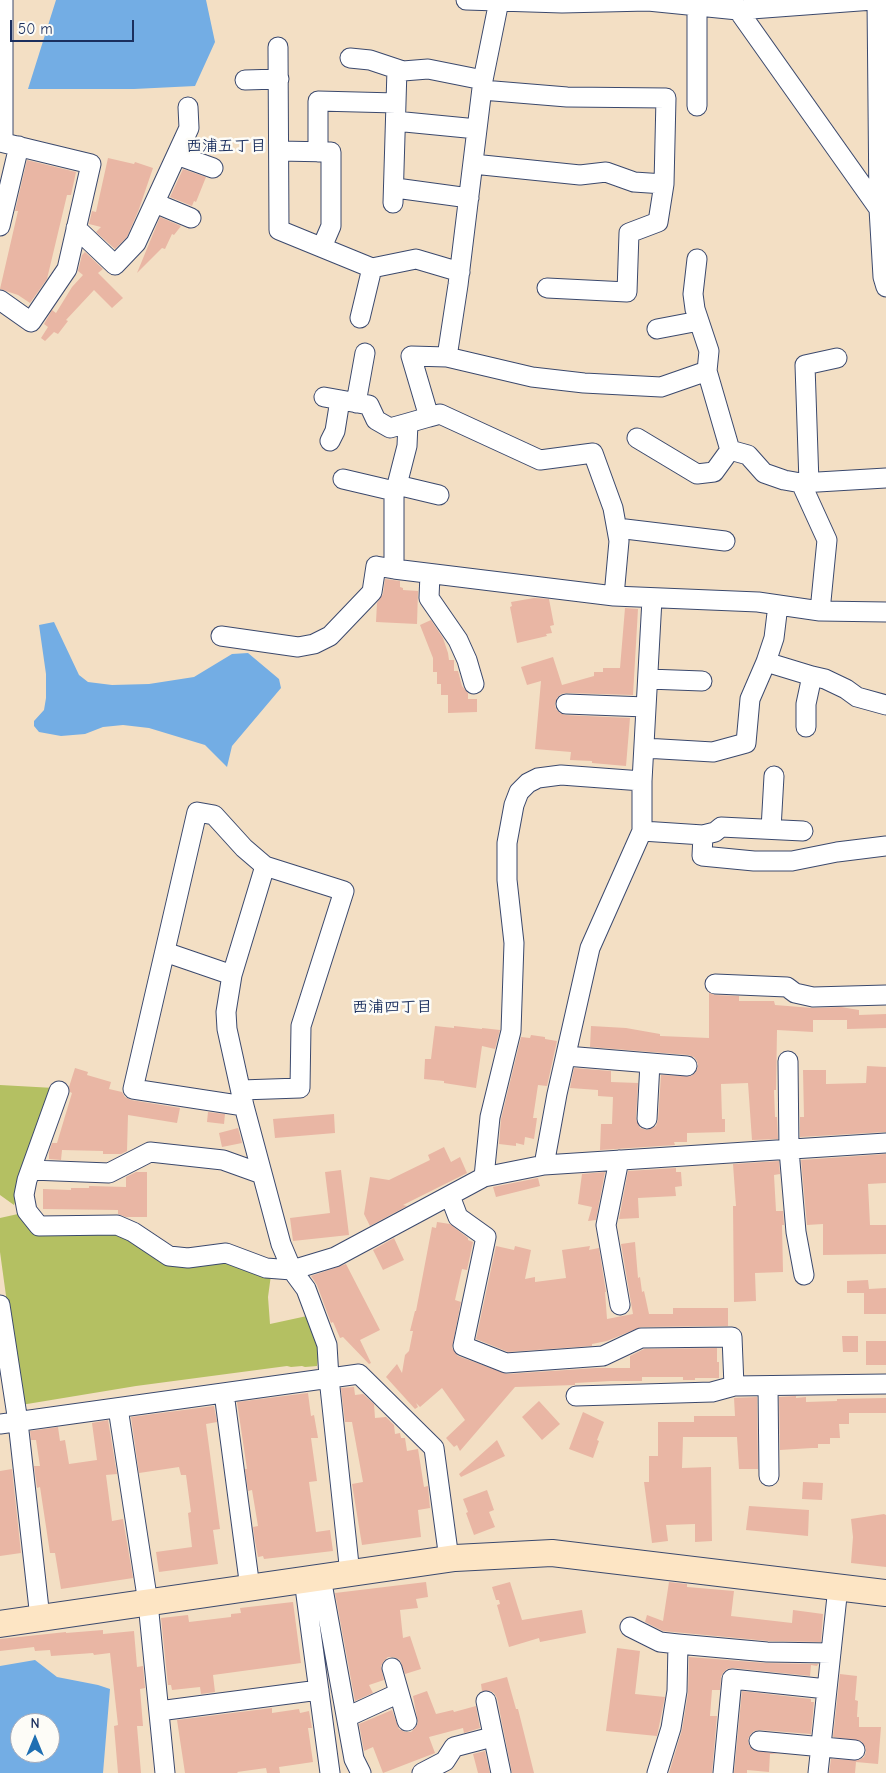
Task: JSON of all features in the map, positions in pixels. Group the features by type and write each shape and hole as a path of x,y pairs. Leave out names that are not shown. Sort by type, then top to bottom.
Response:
{"street":[{"path":"0,226 7,143 3,0"},
{"path":"466,0 648,1 697,6 873,0"},
{"path":"877,0 882,119 883,277 886,286"},
{"path":"447,357 460,272 483,85 499,1"},
{"path":"734,5 883,209"},
{"path":"697,6 697,106"},
{"path":"278,47 280,230 372,268 416,259 460,272"},
{"path":"350,58 370,60 403,71 428,69 483,85 567,97 666,98 664,184 658,222 629,233 627,292 547,288"},
{"path":"397,69 398,196 469,198"},
{"path":"245,80 279,79"},
{"path":"318,152 318,101 396,103"},
{"path":"76,228 115,264 136,243 189,128 188,107"},
{"path":"405,122 477,129"},
{"path":"0,300 31,322 67,270 91,164 7,143"},
{"path":"279,151 331,152 331,226 322,247"},
{"path":"177,155 213,168"},
{"path":"473,164 580,175 606,172 634,182 664,184"},
{"path":"155,203 191,218"},
{"path":"697,259 693,294 699,322 709,351 707,371 730,450"},
{"path":"360,318 372,268"},
{"path":"657,329 699,322"},
{"path":"330,441 335,431 340,400 365,353"},
{"path":"429,417 411,356 447,357 532,377 584,383 652,387 662,387 707,371"},
{"path":"820,611 827,540 805,483 805,365 837,358"},
{"path":"340,400 369,405 376,420 390,428 440,414 540,460 593,453 613,508 617,528 619,542 614,596"},
{"path":"394,569 395,488 407,446 408,423"},
{"path":"637,438 697,474 714,472 730,450"},
{"path":"730,450 748,455 764,473 784,480 805,483 886,478"},
{"path":"343,479 439,496"},
{"path":"617,528 725,541"},
{"path":"221,636 298,647 314,644 330,636 372,592 376,566 614,596 758,602 820,611 886,612"},
{"path":"430,574 429,598 458,640 474,684"},
{"path":"544,1165 590,948 642,831 642,781 652,599"},
{"path":"644,748 713,752 746,743 750,699 774,638 778,605"},
{"path":"766,662 824,678 857,697 886,705"},
{"path":"806,727 806,704 812,676"},
{"path":"648,679 702,681"},
{"path":"566,704 646,707"},
{"path":"484,1177 490,1117 511,1031 514,944 507,871 507,843 514,805 520,792 528,783 538,778 561,775 642,781"},
{"path":"771,829 774,776"},
{"path":"197,812 214,815 244,848 266,866 344,892 301,1026 300,1088 242,1098 133,1089 165,952 197,812"},
{"path":"642,831 703,835 715,832 721,827 803,831"},
{"path":"703,835 702,856 754,861 792,861 837,852 886,846"},
{"path":"266,866 232,975 226,1012 227,1028 242,1098 281,1244 292,1270 306,1289 328,1345 329,1378 350,1574"},
{"path":"165,952 232,975"},
{"path":"715,984 787,987 795,993 813,996 886,995"},
{"path":"566,1056 687,1066"},
{"path":"788,1061 789,1150 796,1232 804,1275"},
{"path":"647,1119 650,1063"},
{"path":"59,1091 24,1195 27,1211 39,1226 117,1225 133,1232 170,1256 188,1258 226,1253 266,1268 292,1270 335,1257 484,1177 544,1165 886,1143"},
{"path":"31,1170 109,1173 150,1152 223,1160 262,1174"},
{"path":"619,1160 606,1225 620,1305"},
{"path":"450,1196 458,1217 486,1236 463,1346 506,1364 603,1356 641,1338 732,1337 734,1386"},
{"path":"0,1307 9,1423 40,1618"},
{"path":"9,1423 359,1374 434,1448 449,1559"},
{"path":"576,1396 712,1392 734,1386 886,1384"},
{"path":"768,1386 769,1476"},
{"path":"224,1393 250,1588"},
{"path":"118,1408 148,1603 166,1773"},
{"path":"0,1624 449,1559 552,1553 886,1593"},
{"path":"312,1579 319,1690 330,1773"},
{"path":"312,1579 346,1716 354,1759 361,1773"},
{"path":"818,1773 838,1586"},
{"path":"630,1627 660,1642 767,1652 831,1653"},
{"path":"657,1773 674,1709 677,1690 678,1644"},
{"path":"392,1668 407,1721"},
{"path":"723,1773 732,1679 827,1689"},
{"path":"159,1711 319,1690"},
{"path":"346,1716 399,1693"},
{"path":"486,1702 501,1773"},
{"path":"422,1773 445,1761 454,1747 492,1737"},
{"path":"759,1741 855,1750"}],"green space":[{"path":"0,1085 54,1088 14,1205 0,1195"},
{"path":"18,1214 37,1234 118,1233 166,1260 225,1257 271,1275 268,1297 270,1324 307,1316 319,1349 317,1366 287,1366 136,1386 21,1405 0,1252 0,1218"}],"water":[{"path":"56,0 206,0 215,42 195,86 134,89 28,89"},
{"path":"54,622 79,675 88,682 112,685 149,684 194,677 232,654 248,653 279,679 281,688 232,746 227,767 205,745 149,728 123,725 103,727 85,734 61,736 39,732 34,726 34,721 44,710 46,674 39,625"},
{"path":"35,1660 57,1677 110,1689 103,1773 0,1773 0,1666"}],"building":[{"path":"108,158 134,164 135,162 153,168 127,237 115,249 96,232 101,227 89,224 92,211 96,212"},
{"path":"27,160 76,172 71,195 67,195 47,279 30,303 18,295 0,289 18,211 15,211"},
{"path":"183,169 206,177 196,202 194,201 192,206 170,197"},
{"path":"160,217 181,226 174,235 172,234 165,249 162,248 137,273"},
{"path":"85,252 103,269 98,273 123,298 112,308 94,290 66,320 68,321 58,334 54,332 45,341 41,338 48,327 44,324 52,310 56,313 72,287 83,275 78,271 82,255"},
{"path":"385,579 400,581 400,587 403,590 418,591 417,624 376,622 377,603 383,594"},
{"path":"534,598 549,599 554,625 550,626 552,633 546,634 547,636 517,643 510,607 512,606 511,602"},
{"path":"625,608 638,609 633,695 566,693 561,694 557,698 555,704 556,709 565,715 630,718 626,766 570,760 571,752 535,749 541,681 527,685 521,667 553,657 562,685 594,676 594,672 603,672 603,668 620,668"},
{"path":"431,620 443,638 449,660 454,660 454,671 458,671 462,686 468,693 468,699 477,699 477,712 448,713 448,695 441,695 441,684 437,684 437,672 433,672 433,658 420,625"},
{"path":"709,993 739,996 739,1001 774,1001 775,1005 813,1008 841,1007 859,1010 859,1015 886,1014 886,1028 847,1029 847,1020 813,1020 813,1032 777,1030 776,1090 774,1090 778,1139 752,1140 748,1083 721,1084 722,1119 725,1119 725,1132 687,1133 687,1142 674,1142 675,1145 600,1150 601,1124 612,1124 613,1097 598,1096 598,1090 570,1088 574,1068 611,1071 611,1082 638,1083 636,1119 640,1128 647,1130 656,1126 658,1120 661,1075 691,1076 696,1072 698,1066 694,1057 688,1055 590,1047 591,1026 626,1028 660,1034 660,1036 709,1038"},
{"path":"435,1026 500,1030 495,1049 482,1046 476,1088 424,1079 425,1059 431,1059"},
{"path":"531,1035 557,1041 547,1086 538,1085 533,1118 537,1118 534,1139 525,1137 524,1145 516,1143 516,1146 499,1144 501,1119 521,1037 530,1038"},
{"path":"867,1066 886,1067 886,1132 800,1137 800,1117 804,1117 803,1070 826,1070 826,1084 866,1083"},
{"path":"75,1068 88,1072 87,1075 111,1082 109,1089 122,1092 125,1097 131,1100 180,1108 177,1123 128,1115 127,1151 121,1154 103,1154 103,1151 62,1150 61,1160 49,1159 52,1143 57,1143 72,1093 69,1087"},
{"path":"208,1112 225,1114 224,1124 207,1122"},
{"path":"334,1114 335,1133 275,1138 273,1119"},
{"path":"238,1128 242,1143 222,1147 219,1133"},
{"path":"444,1147 451,1162 460,1157 467,1173 403,1205 407,1206 370,1226 364,1214 370,1177 389,1180 430,1160 428,1155"},
{"path":"886,1154 886,1183 868,1184 870,1225 886,1225 886,1254 823,1255 823,1224 807,1225 801,1160"},
{"path":"779,1161 780,1174 774,1175 776,1211 783,1211 783,1272 755,1273 756,1301 734,1302 733,1206 736,1206 733,1164"},
{"path":"676,1168 676,1172 681,1172 682,1186 675,1187 676,1196 638,1198 639,1218 619,1219 628,1171"},
{"path":"341,1170 349,1235 293,1241 290,1218 330,1213 325,1172"},
{"path":"136,1172 147,1172 147,1217 126,1217 118,1214 118,1210 43,1209 43,1189 71,1190 71,1188 89,1188 89,1186 126,1187 126,1177"},
{"path":"605,1172 596,1220 588,1221 592,1207 578,1204 582,1174"},
{"path":"538,1178 540,1186 496,1197 493,1187"},
{"path":"437,1222 450,1224 468,1240 473,1242 467,1270 462,1269 455,1300 461,1302 452,1348 458,1356 507,1374 596,1368 630,1368 630,1356 644,1349 717,1348 719,1378 683,1380 683,1377 642,1377 642,1381 515,1387 460,1451 457,1445 454,1447 446,1438 465,1420 442,1388 420,1407 416,1403 418,1407 415,1409 386,1377 397,1364 402,1373 405,1355 409,1351 413,1331 410,1331 416,1311 432,1227 436,1228"},
{"path":"394,1238 404,1260 383,1270 373,1250"},
{"path":"635,1242 638,1278 640,1277 642,1292 644,1291 649,1314 673,1314 673,1308 728,1308 728,1326 641,1327 607,1341 592,1344 592,1346 508,1352 476,1339 496,1246 514,1250 515,1246 531,1250 525,1279 535,1277 535,1282 566,1278 562,1250 590,1246 589,1250 599,1248 606,1292 607,1319 633,1314 621,1244"},
{"path":"346,1264 380,1330 360,1340 371,1363 369,1364 343,1337 340,1338 333,1322 331,1323 317,1285 311,1276"},
{"path":"868,1280 869,1289 886,1288 886,1314 864,1314 864,1293 847,1293 847,1281"},
{"path":"842,1336 858,1336 858,1352 843,1352"},
{"path":"866,1341 886,1341 886,1365 866,1365"},
{"path":"354,1387 355,1395 363,1394 374,1404 375,1418 386,1417 394,1425 395,1434 400,1433 401,1438 405,1438 407,1451 418,1449 424,1487 428,1486 430,1508 418,1510 421,1537 362,1545 352,1484 363,1482 352,1422 345,1422 341,1388"},
{"path":"308,1393 311,1416 314,1415 318,1438 311,1438 317,1481 309,1482 316,1532 330,1530 333,1551 264,1559 263,1556 258,1557 255,1541 253,1527 258,1526 252,1490 248,1491 245,1469 247,1469 237,1402"},
{"path":"796,1396 796,1398 806,1397 806,1402 886,1398 886,1413 849,1413 849,1424 839,1424 840,1438 830,1438 830,1444 818,1444 818,1448 780,1450 779,1397"},
{"path":"757,1397 758,1469 739,1469 737,1437 683,1437 682,1468 711,1467 712,1541 695,1542 695,1524 666,1525 668,1541 652,1543 644,1482 649,1482 649,1456 658,1456 658,1422 694,1422 694,1416 735,1416 734,1398"},
{"path":"539,1401 560,1424 542,1440 522,1417"},
{"path":"214,1406 217,1422 206,1424 220,1529 213,1530 218,1564 159,1572 156,1552 192,1547 188,1513 191,1512 186,1475 181,1475 179,1467 139,1473 131,1417"},
{"path":"583,1412 604,1422 593,1458 569,1449"},
{"path":"108,1420 117,1474 106,1475 112,1521 123,1519 133,1578 61,1589 55,1553 50,1553 40,1487 37,1488 34,1466 40,1466 36,1440 31,1440 30,1431 58,1427 60,1441 65,1440 69,1464 97,1460 92,1423"},
{"path":"497,1440 505,1456 461,1477 459,1474"},
{"path":"12,1469 21,1553 0,1556 0,1471"},
{"path":"803,1482 823,1483 822,1500 802,1499"},
{"path":"487,1490 494,1510 489,1512 495,1527 474,1535 463,1499"},
{"path":"749,1506 809,1510 808,1536 746,1530"},
{"path":"886,1515 886,1567 851,1563 853,1537 851,1519"},
{"path":"426,1582 428,1597 416,1599 418,1608 400,1610 403,1638 410,1636 421,1669 405,1674 400,1660 388,1657 381,1666 384,1680 369,1685 373,1693 355,1701 335,1593"},
{"path":"510,1582 522,1620 582,1610 586,1633 540,1642 539,1638 509,1647 497,1605 500,1604 499,1600 496,1600 492,1587"},
{"path":"669,1582 687,1584 687,1587 734,1591 731,1616 792,1623 793,1610 823,1614 821,1642 768,1641 663,1631 645,1622 647,1615 663,1621"},
{"path":"293,1602 301,1663 213,1675 215,1692 201,1694 200,1687 172,1690 171,1685 168,1685 161,1618 188,1615 189,1622 231,1617 231,1614 241,1613 240,1608"},
{"path":"103,1630 103,1634 134,1631 137,1667 143,1666 145,1688 140,1689 143,1726 137,1726 141,1773 118,1773 114,1726 118,1725 110,1653 51,1656 50,1650 35,1651 34,1647 0,1651 0,1639"},
{"path":"617,1648 640,1651 635,1694 665,1697 657,1736 606,1731"},
{"path":"689,1657 766,1663 818,1664 817,1666 811,1665 810,1676 733,1668 727,1669 721,1677 720,1690 712,1690 710,1716 717,1716 712,1773 669,1773 682,1730 688,1693"},
{"path":"840,1674 857,1676 855,1700 858,1701 857,1717 859,1717 859,1727 881,1727 878,1764 856,1762 855,1773 829,1773 831,1759 859,1760 864,1757 866,1752 865,1746 861,1741 833,1737"},
{"path":"507,1677 516,1709 518,1709 534,1773 512,1773 497,1698 490,1691 482,1691 481,1684"},
{"path":"427,1691 436,1714 453,1710 454,1712 476,1706 480,1728 464,1733 463,1728 429,1737 435,1753 383,1773 373,1747 364,1751 359,1724 392,1710 399,1729 411,1732 418,1723 413,1696"},
{"path":"742,1691 811,1699 811,1702 814,1702 811,1734 760,1730 754,1731 750,1735 749,1745 753,1750 778,1754 770,1754 769,1772 747,1770 747,1773 734,1773"},
{"path":"272,1708 272,1713 299,1709 300,1713 309,1711 312,1728 308,1728 313,1762 279,1767 280,1773 267,1773 266,1768 238,1773 185,1773 177,1720"},
{"path":"485,1751 490,1773 478,1773 473,1754"}],"district":[{"name":"西浦五丁目","path":"226,146"},
{"name":"西浦四丁目","path":"392,1007"}]}
